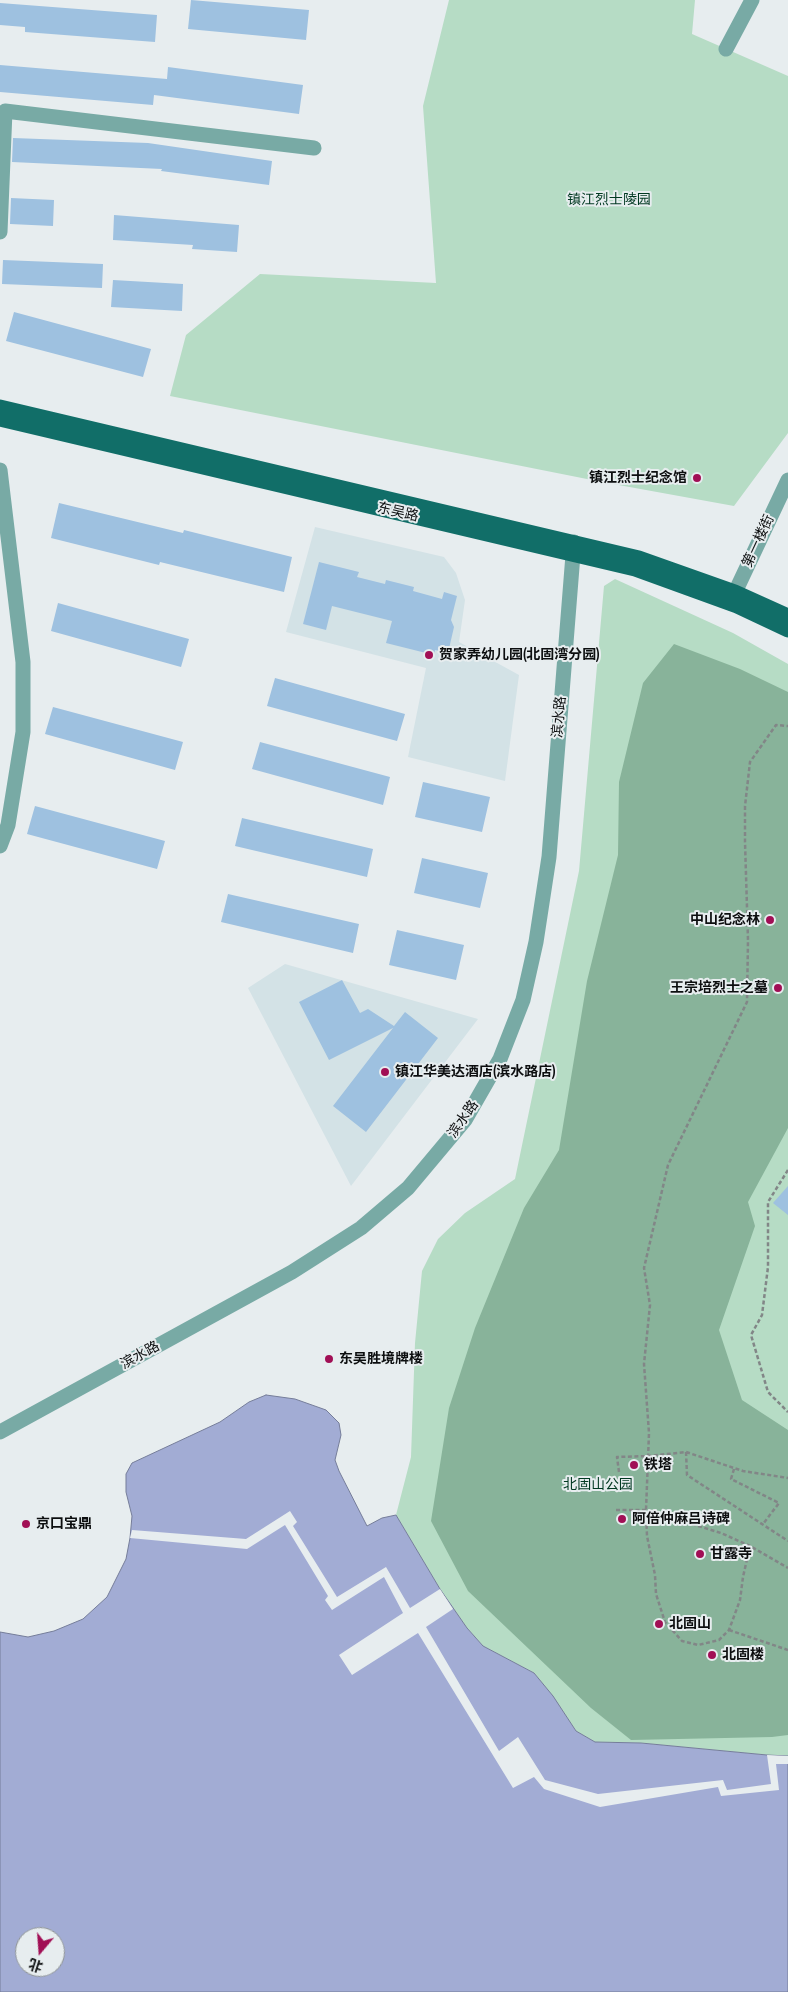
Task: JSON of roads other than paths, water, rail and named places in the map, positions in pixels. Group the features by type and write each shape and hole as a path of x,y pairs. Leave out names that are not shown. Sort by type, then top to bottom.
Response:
{"main road":[{"name":"东吴路","path":"0,407 573,548"},
{"name":"东吴路","path":"0,419 573,548 639,558 732,598 788,616"},
{"name":"东吴路","path":"732,598 788,630"}],"street":[{"path":"726,49 752,0"},
{"path":"0,232 5,111 314,148"},
{"path":"0,470 23,662 23,723 8,825 0,846"},
{"name":"第一楼街","path":"732,598 788,480"},
{"name":"滨水路","path":"0,1432 292,1272 361,1228 408,1188 465,1120 500,1058 523,1000 536,942 549,856 573,548"}],"water":[{"path":"266,1395 295,1399 326,1410 339,1423 341,1435 335,1460 367,1526 382,1518 396,1515 440,1589 467,1628 483,1646 534,1673 553,1696 576,1731 595,1742 641,1743 788,1756 788,1992 0,1992 0,1632 28,1637 54,1631 83,1619 107,1597 126,1559 130,1538 132,1516 126,1492 126,1474 132,1463 220,1422 249,1402"}],"place":[{"name":"镇江烈士纪念馆","path":"697,478"},
{"name":"贺家弄幼儿园(北固湾分园)","path":"429,655"},
{"name":"中山纪念林","path":"770,920"},
{"name":"王宗培烈士之墓","path":"778,988"},
{"name":"镇江华美达酒店(滨水路店)","path":"385,1072"},
{"name":"东吴胜境牌楼","path":"329,1359"},
{"name":"铁塔","path":"634,1465"},
{"name":"阿倍仲麻吕诗碑","path":"622,1519"},
{"name":"京口宝鼎","path":"26,1524"},
{"name":"甘露寺","path":"700,1554"},
{"name":"北固山","path":"659,1624"},
{"name":"北固楼","path":"712,1655"}],"park label":[{"name":"镇江烈士陵园","path":"609,200"},
{"name":"北固山公园","path":"598,1485"}]}
